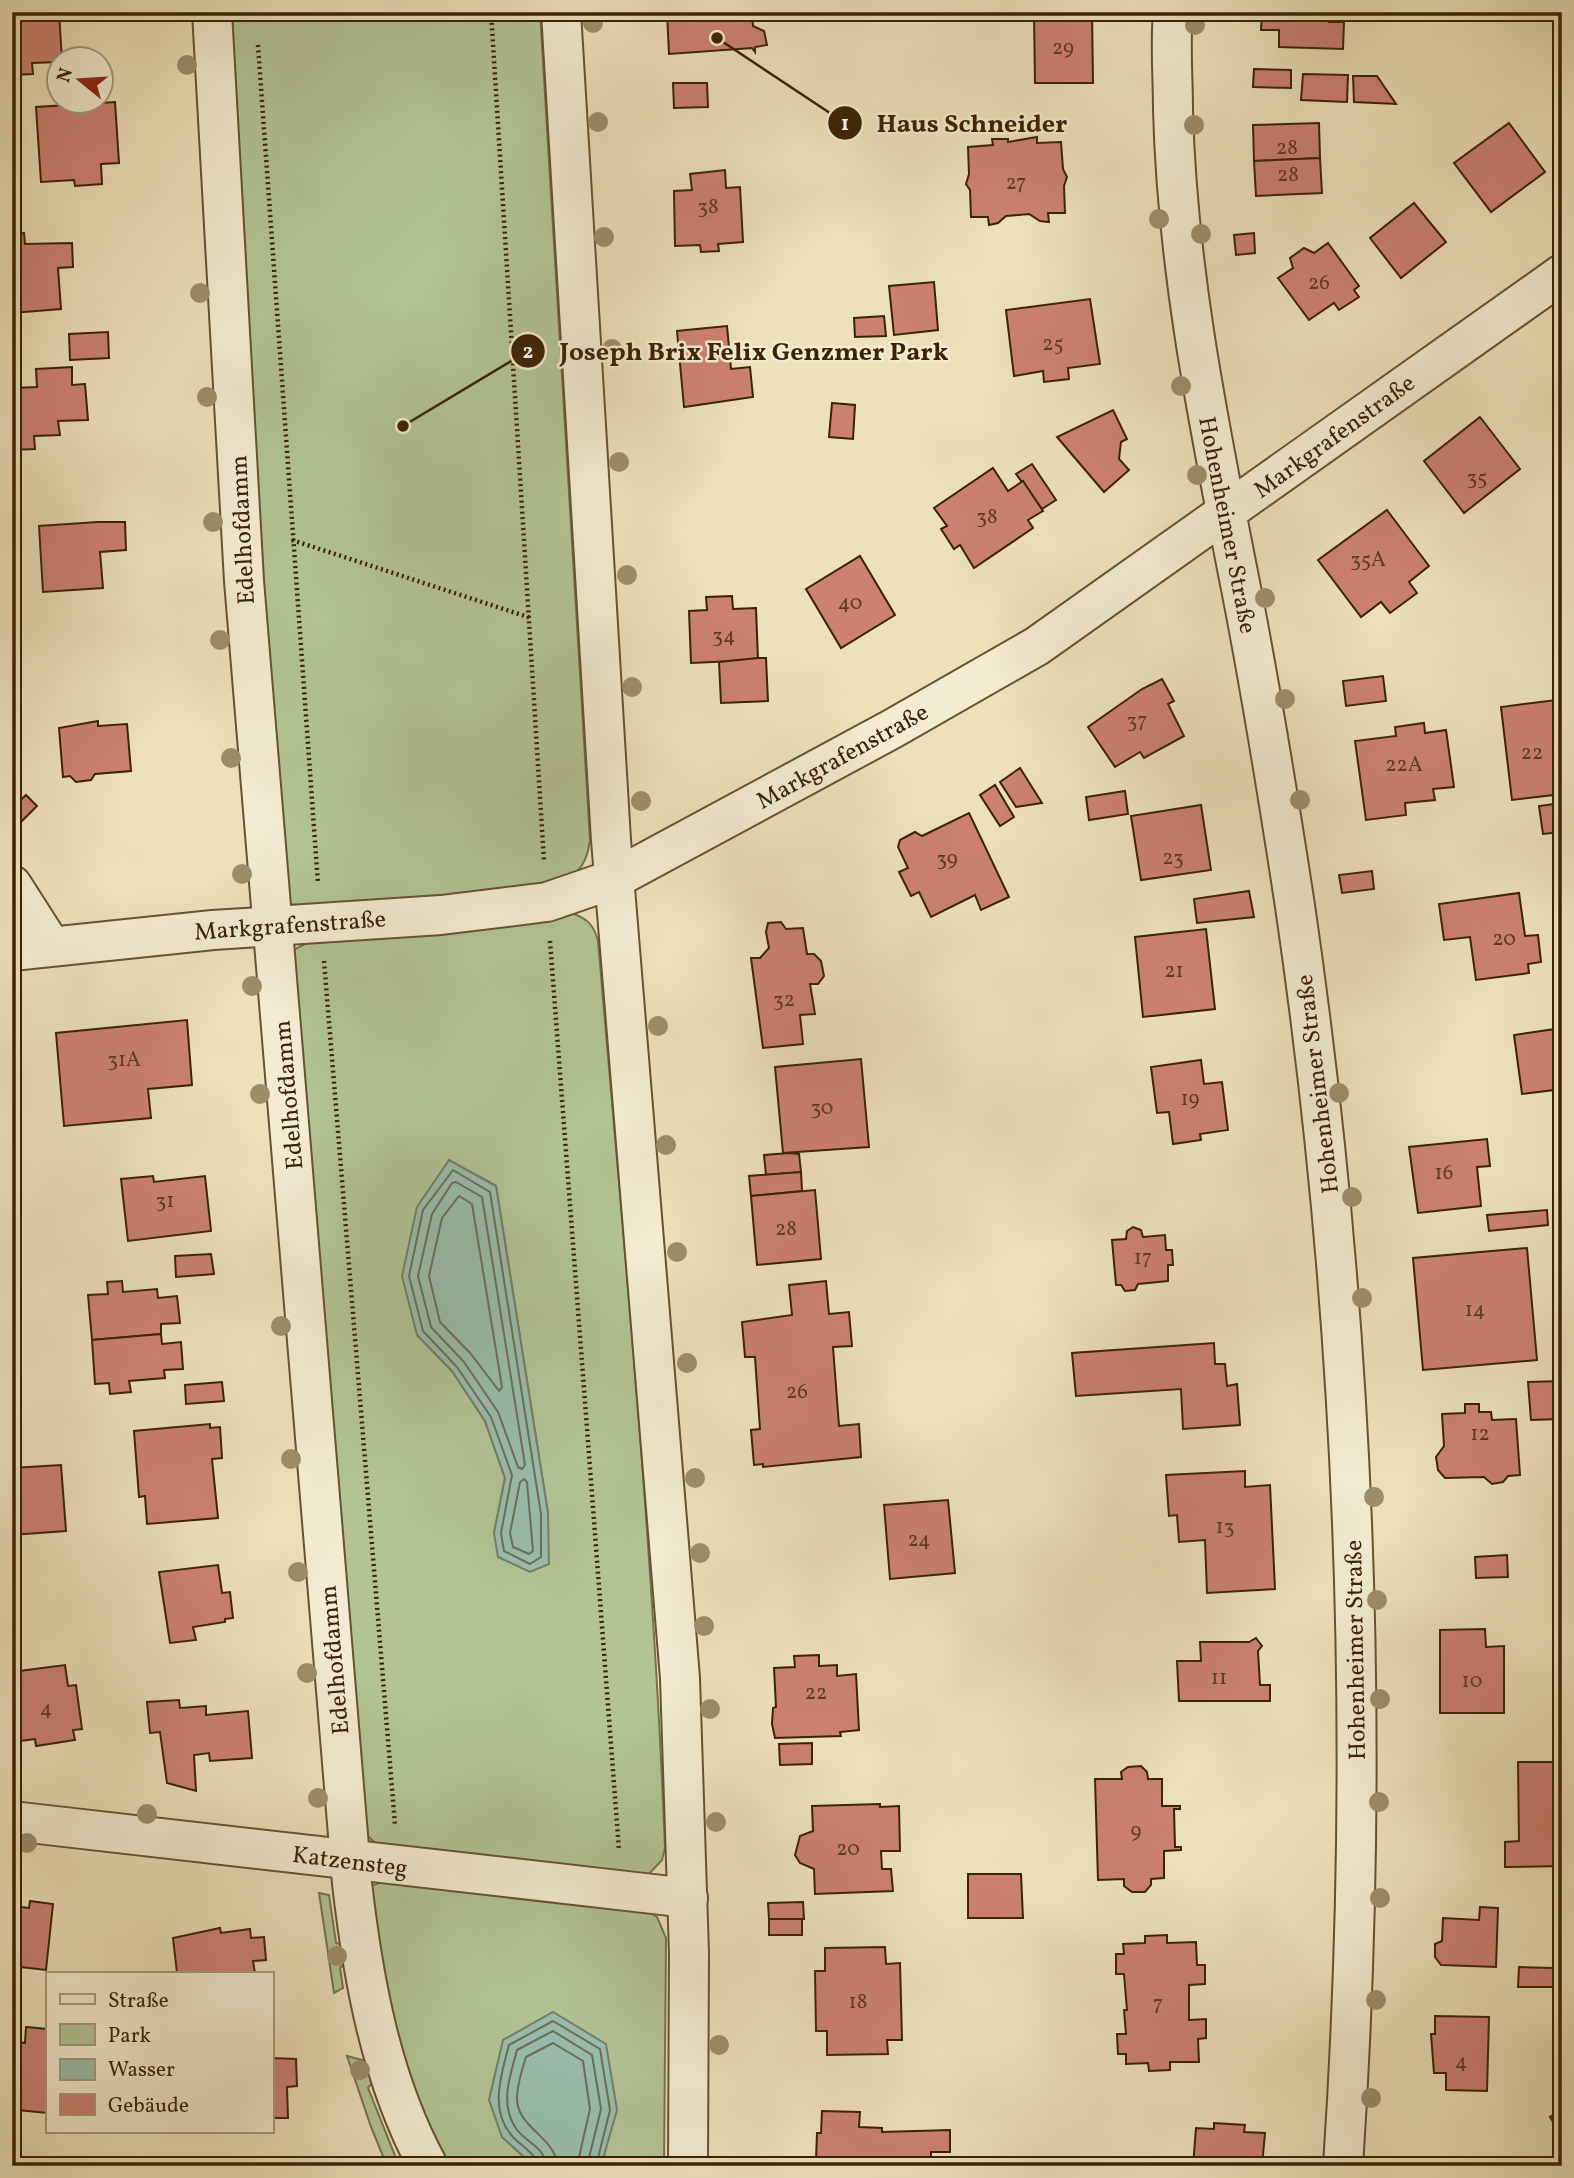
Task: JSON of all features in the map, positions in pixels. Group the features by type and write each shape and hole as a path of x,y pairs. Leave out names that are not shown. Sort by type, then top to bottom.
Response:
{"street":[{"name":"Edelhofdamm","path":"212,12 244,581 358,1937 379,2035 401,2106 428,2166"},
{"path":"561,12 614,879 669,1525 680,1691 688,1898 688,2166"},
{"name":"Hohenheimer Straße","path":"1173,12 1174,152 1192,330 1294,898 1316,1056 1336,1252 1349,1448 1358,1657 1349,2078 1343,2166"},
{"name":"Markgrafenstraße","path":"12,951 273,926 441,915 547,902 614,879 892,729 1037,646 1227,514 1562,274"},
{"path":"12,885 51,946"},
{"name":"Katzensteg","path":"12,1822 688,1898"}],"path":[{"path":"475,12 491,14 545,873"},
{"path":"258,40 318,886"},
{"path":"292,540 531,618"},
{"path":"550,940 620,1861"},
{"path":"323,950 396,1837"}],"green space":[{"path":"219,12 540,12 590,840 582,865 575,873 563,879 548,884 401,900 294,906 284,899"},
{"path":"571,913 589,923 596,935 637,1394 660,1734 665,1848 662,1860 648,1875 379,1847 359,1827 291,951 313,940","holes":["449,1160 496,1186 548,1513 548,1564 494,1533 505,1478 485,1421 452,1371 417,1335"]},
{"path":"388,1880 648,1912 657,1917 666,1938 664,2166 601,2166 604,2162 502,2137 534,2166 437,2166 382,2012 371,1886"},
{"path":"319,1893 329,1895 336,1943 346,1946 348,1961 340,1968 343,1988 334,1993"},
{"path":"347,2056 370,2062 376,2078 368,2088 396,2158 407,2159 411,2166 387,2166"}],"water":[{"path":"449,1160 496,1186 548,1513 549,1564 530,1572 498,1557 494,1533 505,1478 485,1421 452,1371 417,1335 402,1276 417,1207"},
{"path":"553,2012 606,2044 617,2110 601,2166 534,2166 502,2137 489,2100 503,2040"}],"building":[{"path":"12,12 59,12 61,46 46,46 46,62 32,63 33,74 12,75"},
{"path":"667,12 752,12 753,26 764,31 767,45 755,47 755,52 752,48 669,54"},
{"path":"1034,12 1092,12 1093,83 1035,83"},
{"path":"1262,12 1330,12 1329,22 1344,22 1343,49 1279,47 1279,30 1261,30"},
{"path":"1254,69 1291,70 1291,88 1253,87"},
{"path":"1303,74 1348,75 1347,102 1301,100"},
{"path":"1353,76 1377,76 1396,104 1354,102"},
{"path":"673,83 707,83 708,107 674,108"},
{"path":"46,106 46,116 116,116 119,163 101,164 102,184 75,186 74,180 41,182 36,107"},
{"path":"1319,123 1320,158 1254,161 1253,125"},
{"path":"1509,123 1545,172 1491,212 1454,163"},
{"path":"1037,137 1037,143 1061,142 1063,169 1067,177 1064,186 1065,213 1048,213 1049,222 1040,221 1029,214 1006,216 998,223 989,225 988,217 971,217 970,190 966,184 969,174 968,147 993,145 992,139 1008,139 1008,142"},
{"path":"1320,158 1322,193 1256,196 1254,161"},
{"path":"725,170 726,188 740,187 743,242 718,244 719,251 701,252 700,245 675,246 674,191 692,190 690,174"},
{"path":"1414,203 1446,242 1401,278 1370,238"},
{"path":"24,233 25,244 72,243 73,267 58,268 61,309 12,313 12,234"},
{"path":"1254,233 1255,253 1236,255 1234,235"},
{"path":"1328,243 1359,286 1354,290 1359,297 1339,310 1334,303 1309,320 1278,278 1293,268 1290,258 1304,248 1314,253"},
{"path":"934,282 938,330 894,335 889,286"},
{"path":"1090,299 1100,364 1068,368 1069,379 1044,382 1043,371 1014,376 1006,310"},
{"path":"884,316 886,336 855,337 854,318"},
{"path":"727,326 731,369 750,367 753,397 684,407 677,331"},
{"path":"108,332 109,358 70,360 69,334"},
{"path":"72,367 72,385 85,384 88,420 58,421 60,435 34,436 35,449 12,450 12,388 37,387 36,369"},
{"path":"832,403 855,405 853,439 829,437"},
{"path":"1113,410 1127,439 1121,442 1119,459 1129,470 1104,492 1057,437"},
{"path":"1480,417 1520,469 1464,513 1424,461"},
{"path":"1032,464 1056,500 1042,509 1016,474"},
{"path":"993,468 1008,491 1023,481 1043,511 1028,520 1033,528 974,568 960,545 954,549 941,529 947,526 934,508"},
{"path":"17,506 18,531 12,531 12,507"},
{"path":"1387,510 1429,566 1409,582 1417,593 1390,613 1381,602 1361,617 1318,560"},
{"path":"125,522 126,550 100,552 103,588 43,592 39,526"},
{"path":"860,556 895,615 841,648 806,589"},
{"path":"732,596 733,609 756,608 758,660 691,663 689,611 707,610 706,597"},
{"path":"766,658 768,701 721,703 719,662"},
{"path":"1383,676 1386,701 1346,706 1343,681"},
{"path":"1162,679 1174,701 1168,704 1184,736 1144,758 1140,752 1115,767 1088,727 1142,689"},
{"path":"1556,700 1562,753 1562,794 1512,800 1501,707"},
{"path":"98,721 98,726 127,724 131,771 95,774 91,780 76,782 70,776 63,777 59,728"},
{"path":"1424,723 1425,733 1446,730 1454,787 1433,789 1435,800 1405,803 1406,815 1366,820 1355,741 1396,736 1395,727"},
{"path":"1020,768 1042,803 1016,807 1000,782"},
{"path":"995,785 1014,817 1000,826 980,795"},
{"path":"1125,791 1128,814 1089,820 1086,797"},
{"path":"26,795 37,806 22,821 12,808"},
{"path":"1562,803 1562,832 1543,834 1539,806"},
{"path":"1201,805 1211,870 1141,880 1131,816"},
{"path":"969,813 1009,897 981,910 975,895 931,917 919,892 911,896 899,872 908,868 898,847 900,840 915,832 922,836"},
{"path":"1372,871 1374,889 1342,893 1339,875"},
{"path":"1249,891 1254,917 1197,923 1194,899"},
{"path":"1519,893 1525,936 1538,935 1541,962 1528,964 1529,973 1476,980 1470,937 1444,940 1439,904"},
{"path":"781,922 786,929 803,928 807,954 814,954 821,961 824,976 818,984 810,984 815,1014 800,1015 803,1044 763,1048 751,958 760,958 769,948 766,932 768,923"},
{"path":"1206,929 1215,1009 1143,1017 1135,937"},
{"path":"187,1020 192,1085 148,1089 151,1118 64,1126 56,1033"},
{"path":"1562,1028 1562,1089 1522,1094 1514,1035"},
{"path":"861,1059 869,1147 783,1153 775,1067"},
{"path":"1201,1060 1204,1084 1222,1082 1228,1130 1200,1134 1201,1140 1173,1144 1169,1112 1157,1113 1151,1067"},
{"path":"1487,1139 1490,1166 1477,1167 1481,1206 1418,1213 1409,1147"},
{"path":"799,1154 801,1172 766,1175 764,1155"},
{"path":"801,1172 802,1191 751,1196 749,1176"},
{"path":"153,1176 154,1182 205,1176 211,1231 128,1241 121,1179"},
{"path":"815,1190 821,1259 757,1265 751,1196"},
{"path":"1547,1210 1548,1225 1489,1231 1487,1215"},
{"path":"1133,1227 1141,1230 1143,1237 1165,1235 1166,1250 1172,1250 1173,1265 1168,1265 1168,1281 1138,1284 1135,1290 1125,1291 1121,1285 1116,1285 1112,1240 1126,1239 1127,1231"},
{"path":"1527,1248 1537,1360 1423,1370 1413,1258"},
{"path":"211,1254 214,1274 176,1277 175,1256"},
{"path":"122,1281 123,1292 157,1289 158,1298 177,1296 180,1323 161,1324 161,1334 92,1340 88,1295 108,1294 107,1282"},
{"path":"826,1281 829,1314 849,1312 852,1346 833,1347 839,1426 859,1424 861,1457 763,1467 763,1464 754,1465 751,1430 760,1429 755,1357 745,1357 742,1322 792,1315 789,1285"},
{"path":"161,1334 162,1344 181,1342 183,1369 164,1370 165,1378 129,1381 131,1392 110,1394 109,1383 95,1384 92,1340"},
{"path":"1214,1343 1215,1364 1225,1364 1227,1386 1237,1384 1240,1425 1183,1429 1181,1389 1076,1396 1072,1353"},
{"path":"1562,1381 1562,1419 1531,1420 1528,1382"},
{"path":"222,1382 224,1401 186,1404 185,1385"},
{"path":"1465,1404 1479,1404 1479,1412 1491,1412 1492,1420 1516,1419 1520,1475 1508,1476 1503,1482 1492,1484 1484,1477 1445,1478 1438,1470 1436,1457 1444,1446 1442,1414 1465,1413"},
{"path":"210,1424 210,1428 220,1427 222,1458 212,1459 218,1518 147,1524 145,1496 139,1497 134,1431"},
{"path":"61,1465 66,1531 12,1535 12,1468"},
{"path":"1245,1471 1245,1487 1270,1485 1275,1589 1207,1593 1205,1540 1179,1542 1177,1515 1169,1516 1166,1475"},
{"path":"948,1500 955,1573 890,1579 884,1505"},
{"path":"1507,1555 1508,1577 1476,1578 1475,1557"},
{"path":"218,1565 222,1593 230,1592 233,1618 225,1619 225,1622 193,1627 196,1640 170,1643 159,1572"},
{"path":"1485,1629 1486,1647 1504,1646 1504,1713 1440,1713 1440,1630"},
{"path":"1256,1638 1262,1646 1258,1651 1260,1685 1270,1685 1270,1701 1179,1701 1177,1661 1201,1661 1200,1642 1249,1642"},
{"path":"819,1655 819,1666 837,1665 837,1676 856,1674 859,1730 840,1732 841,1736 775,1738 772,1724 773,1708 776,1707 774,1668 795,1667 794,1656"},
{"path":"65,1665 68,1686 76,1685 82,1729 73,1730 75,1740 36,1746 35,1739 12,1742 12,1672"},
{"path":"179,1700 180,1708 206,1706 206,1715 248,1711 252,1758 210,1761 209,1753 194,1755 196,1791 167,1783 160,1732 150,1733 147,1702"},
{"path":"812,1743 812,1764 780,1765 779,1744"},
{"path":"1518,1762 1562,1762 1562,1866 1505,1867 1505,1842 1519,1841"},
{"path":"1141,1766 1147,1772 1148,1779 1162,1779 1162,1806 1180,1806 1180,1809 1174,1809 1175,1847 1181,1847 1181,1850 1164,1851 1164,1878 1151,1879 1151,1885 1145,1892 1132,1892 1124,1886 1124,1879 1098,1880 1095,1779 1122,1779 1121,1772 1128,1767"},
{"path":"880,1804 880,1807 899,1806 900,1851 881,1851 882,1869 891,1869 893,1891 815,1894 814,1869 800,1863 795,1855 800,1836 813,1831 812,1806"},
{"path":"968,1874 1021,1874 1023,1918 968,1918"},
{"path":"30,1901 53,1904 46,1970 12,1966 12,1906 29,1908"},
{"path":"803,1902 804,1919 769,1919 768,1903"},
{"path":"1480,1907 1498,1908 1496,1967 1441,1965 1435,1957 1435,1944 1442,1941 1443,1918 1479,1920"},
{"path":"769,1919 802,1919 802,1935 769,1935"},
{"path":"220,1928 221,1933 250,1929 251,1938 264,1937 266,1960 253,1961 255,1972 177,1972 173,1938"},
{"path":"1167,1935 1167,1943 1196,1942 1197,1965 1205,1965 1205,1984 1189,1985 1189,2020 1206,2019 1206,2038 1198,2039 1199,2062 1170,2062 1170,2070 1149,2071 1148,2063 1126,2064 1126,2054 1118,2054 1117,2034 1126,2034 1124,2010 1127,2010 1124,1974 1116,1974 1116,1954 1124,1954 1123,1944 1145,1943 1145,1936"},
{"path":"885,1947 886,1964 900,1963 902,2040 887,2040 888,2054 827,2055 827,2031 816,2031 815,1971 825,1971 825,1948"},
{"path":"1519,1967 1553,1968 1553,1987 1518,1987"},
{"path":"1435,2016 1489,2017 1487,2091 1446,2090 1446,2073 1434,2073 1431,2034 1435,2034"},
{"path":"26,2027 46,2029 46,2113 18,2110 19,2100 12,2099 12,2041 25,2043"},
{"path":"273,2058 296,2059 297,2086 287,2087 288,2118 273,2118"},
{"path":"1562,2104 1562,2136 1550,2117 1561,2109 1559,2106"},
{"path":"822,2111 860,2112 859,2127 882,2128 882,2132 950,2130 950,2152 931,2152 931,2166 824,2166 825,2160 816,2160 817,2133 821,2133"},
{"path":"1214,2123 1245,2125 1244,2132 1265,2133 1262,2166 1193,2166 1196,2128 1214,2129"}],"place":[{"name":"Haus Schneider","path":"717,38"},
{"name":"Joseph Brix Felix Genzmer Park","path":"403,426"}]}
